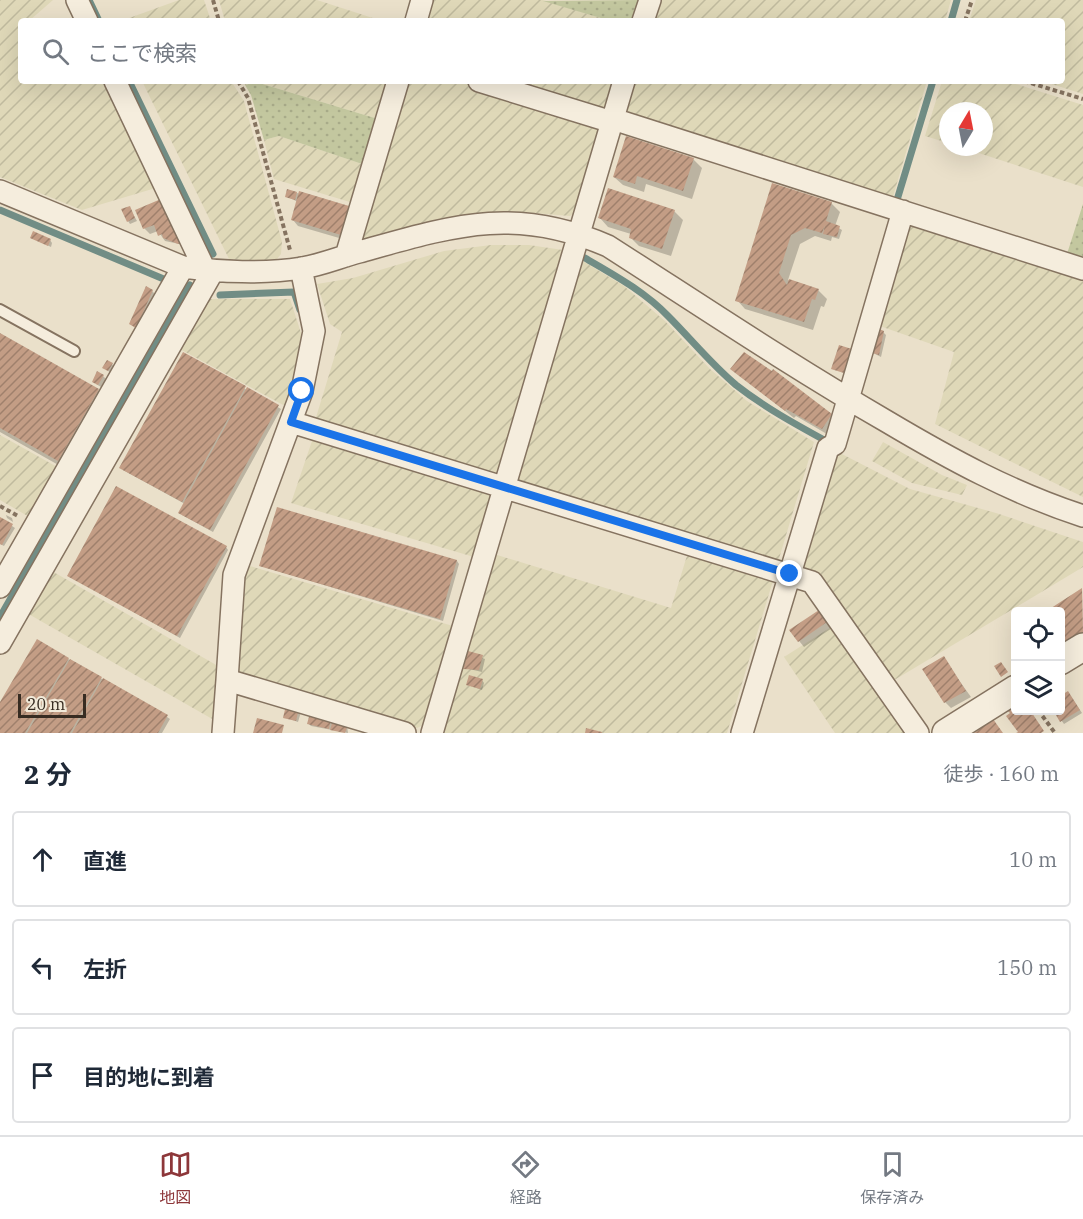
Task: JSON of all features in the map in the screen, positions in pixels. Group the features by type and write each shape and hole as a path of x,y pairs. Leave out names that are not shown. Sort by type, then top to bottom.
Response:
{"street":[{"path":"77,0 86,18"},
{"path":"417,18 422,0"},
{"path":"644,18 650,0"},
{"path":"116,84 209,270"},
{"path":"345,256 397,84"},
{"path":"489,84 1083,268"},
{"path":"432,733 623,84"},
{"path":"0,191 183,267 209,270 298,268 439,230 477,224 521,221 579,233 608,246 848,399 966,468 1034,500 1083,516"},
{"path":"742,733 828,448 835,444 903,211"},
{"path":"0,587 183,267"},
{"path":"223,733 231,584 302,391 314,331 298,268"},
{"path":"0,643 209,270"},
{"path":"291,422 812,582 918,733"},
{"path":"1065,658 1083,647"},
{"path":"227,680 405,733"},
{"path":"946,733 1011,692"}],"lane":[{"path":"0,310 74,351"}],"path":[{"path":"213,0 218,18"},
{"path":"966,18 972,0"},
{"path":"240,84 248,98 298,268"},
{"path":"1034,84 1083,99"},
{"path":"1041,715 1055,733"}],"shaded area":[{"path":"0,0 53,0 32,18 18,18 18,84 108,84 159,187 82,210 0,177"},
{"path":"179,0 204,0 210,18 129,18"},
{"path":"219,0 317,0 373,18 224,18"},
{"path":"429,0 543,0 601,18 424,18"},
{"path":"659,0 951,0 946,18 654,18"},
{"path":"976,0 1083,0 1083,94 1051,84 1065,84 1065,18 970,18"},
{"path":"143,84 233,84 244,101 282,242 281,254 277,259 258,262 229,259"},
{"path":"263,84 389,84 378,119"},
{"path":"403,84 468,84 598,125 600,130 577,212 570,216 522,212 477,213 400,229 356,242"},
{"path":"511,84 615,84 608,108 602,112"},
{"path":"634,84 926,84 892,200 625,113"},
{"path":"941,84 1016,84 1083,105 1083,187 988,156 993,156 993,102 939,102 939,140 925,136"},
{"path":"279,136 365,165 353,203 274,179 264,140"},
{"path":"909,220 1083,277 1083,497 935,424 954,352 877,325"},
{"path":"491,245 529,245 563,250 497,475 314,424 342,332 330,324 317,284 353,278 444,251"},
{"path":"581,260 624,286 665,321 710,369 747,401 814,442 778,562 518,486 514,479"},
{"path":"207,299 290,299 302,336 293,390 287,407 178,348"},
{"path":"0,435 59,468 31,518 0,500"},
{"path":"313,438 489,490 492,495 474,557 291,503"},
{"path":"883,442 942,475 967,485 962,495 912,483 872,461"},
{"path":"838,452 910,489 996,513 1083,542 1083,567 1016,607 1011,607 1011,610 891,682 801,571"},
{"path":"689,549 775,574 727,733 439,733 494,554 671,608"},
{"path":"243,564 453,626 423,725 417,728 237,675"},
{"path":"50,570 218,666 214,720 25,612"},
{"path":"836,624 911,733 835,733 784,657"}],"green space":[{"path":"640,0 635,18 601,18 543,1"},
{"path":"263,84 378,119 365,165 279,136 264,140 251,95 245,85"},
{"path":"1083,204 1083,262 1066,257"}],"building":[{"path":"626,136 694,158 683,191 637,176 635,184 613,177"},
{"path":"772,183 832,202 826,221 840,226 837,237 823,234 825,225 822,233 805,228 791,235 779,273 787,285 789,279 819,289 815,300 812,299 804,322 735,301"},
{"path":"608,188 675,210 662,249 629,238 631,229 598,218"},
{"path":"287,189 297,192 295,200 285,197"},
{"path":"299,191 349,206 341,235 291,220"},
{"path":"161,199 174,230 177,229 183,242 178,244 163,238 162,234 158,236 154,225 143,229 135,210"},
{"path":"130,206 135,218 127,222 121,209"},
{"path":"33,231 51,239 48,246 30,238"},
{"path":"146,286 153,290 136,328 129,324"},
{"path":"877,328 884,331 879,355 869,352"},
{"path":"0,333 99,389 58,461 0,428"},
{"path":"839,345 855,350 847,374 831,369"},
{"path":"183,352 246,386 182,502 119,468"},
{"path":"744,352 772,371 773,369 832,414 822,429 786,409 785,411 730,369"},
{"path":"107,360 113,363 108,371 102,368"},
{"path":"97,371 104,375 98,385 92,382"},
{"path":"247,387 279,405 210,530 178,513"},
{"path":"116,486 227,546 177,636 67,576"},
{"path":"277,507 457,560 440,619 259,566"},
{"path":"0,517 13,524 2,545 0,544"},
{"path":"1082,588 1083,633 1065,644 1065,607 1053,607"},
{"path":"822,608 830,620 798,642 789,630"},
{"path":"37,639 69,658 25,733 0,733 0,702"},
{"path":"468,651 483,655 479,670 463,669"},
{"path":"944,656 966,691 944,703 922,669"},
{"path":"70,659 102,677 70,733 27,733"},
{"path":"1001,662 1008,672 1001,677 994,666"},
{"path":"469,675 483,679 480,689 466,685"},
{"path":"103,678 168,715 158,733 72,733"},
{"path":"1068,691 1080,710 1060,722 1056,715 1065,715 1065,693"},
{"path":"286,705 299,708 296,721 283,718"},
{"path":"1011,709 1011,715 1033,715 1044,731 1016,733 1018,732 1006,716 1010,713 1008,711"},
{"path":"310,713 331,718 329,729 307,724"},
{"path":"257,718 284,725 282,733 253,733"},
{"path":"993,719 1003,733 974,733"},
{"path":"333,720 348,724 345,733 330,730"},
{"path":"586,728 602,732 602,733 585,733"}],"waterway":[{"path":"89,0 98,18"},
{"path":"952,18 957,0"},
{"path":"130,84 213,254"},
{"path":"897,200 932,84"},
{"path":"0,210 166,280"},
{"path":"585,258 649,299 736,385 791,422 826,441"},
{"path":"0,617 190,285"},
{"path":"220,295 294,292 300,310"}],"route":[{"path":"302,391 291,422 790,574"}]}
